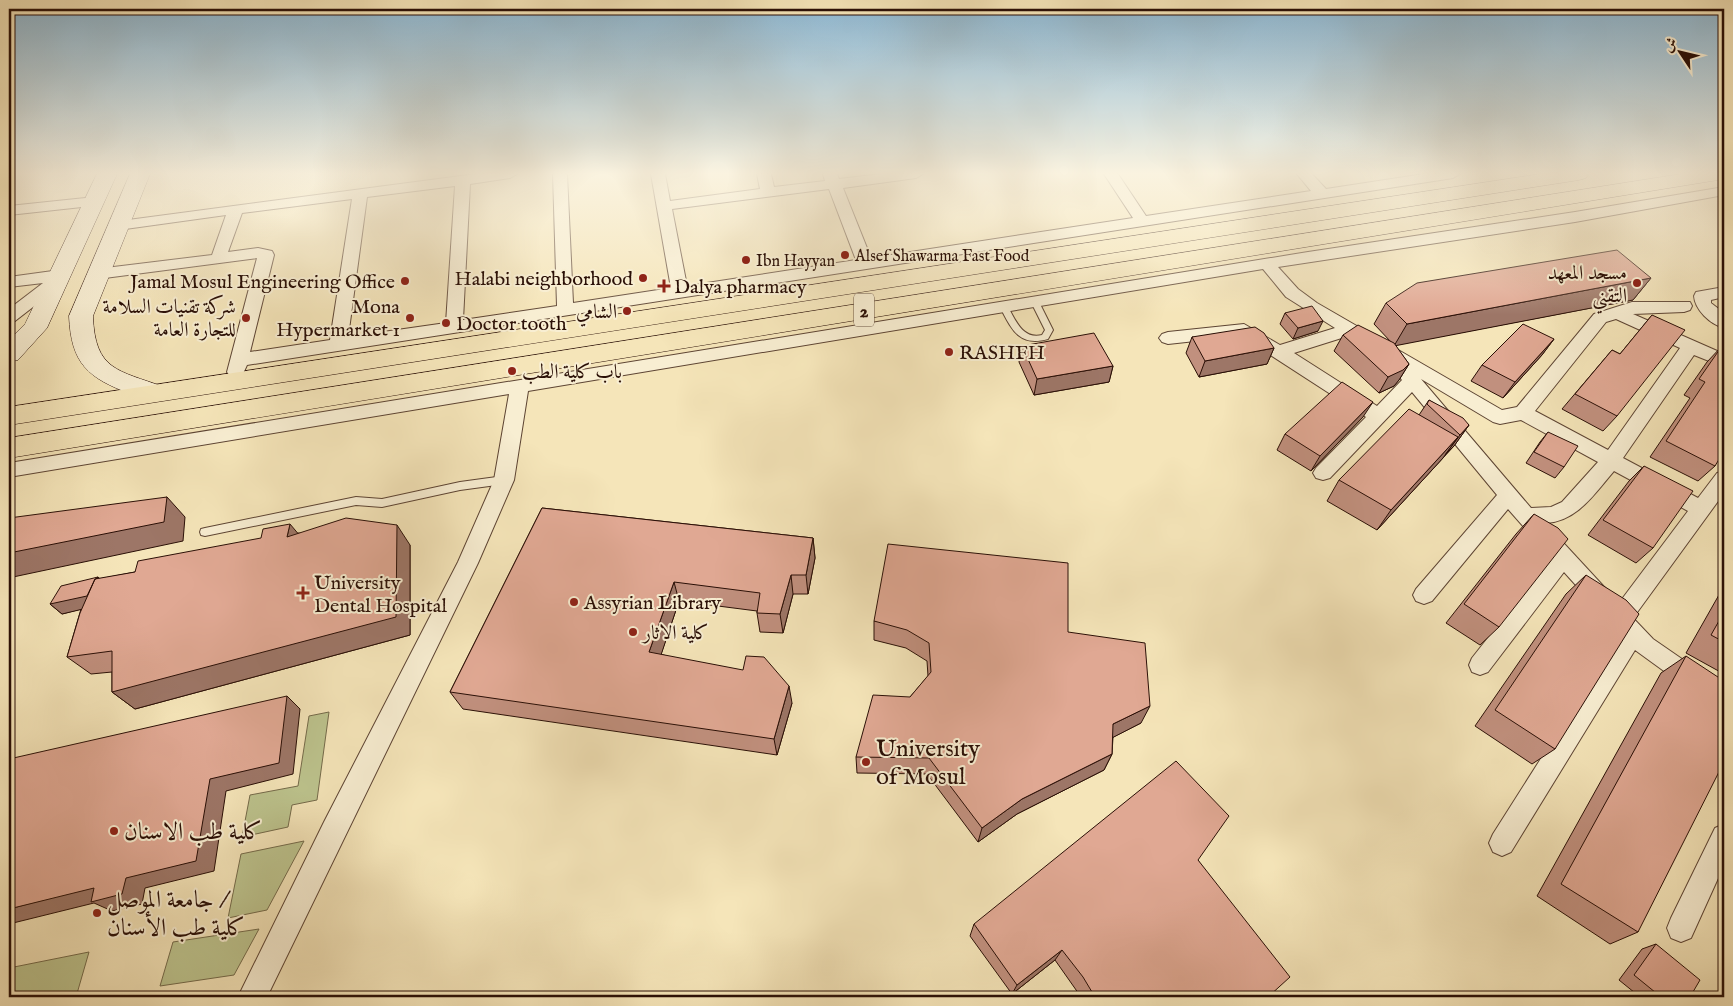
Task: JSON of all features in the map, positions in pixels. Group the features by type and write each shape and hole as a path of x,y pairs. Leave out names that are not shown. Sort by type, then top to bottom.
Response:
{"highway":[{"name":"2","path":"9,416 155,393 233,384 1278,221"},
{"name":"2","path":"9,448 549,371 881,308 1437,221"},
{"path":"874,284 881,308"},
{"path":"386,360 389,336"}],"main road":[{"path":"9,354 36,328 86,221"},
{"path":"120,221 81,316 80,338 86,356 97,367 112,377 155,393"}],"street":[{"path":"118,225 150,221"},
{"path":"218,259 232,221"},
{"path":"338,344 356,221"},
{"path":"454,326 461,221"},
{"path":"562,221 565,309"},
{"path":"666,221 680,292"},
{"path":"848,221 865,264"},
{"path":"239,360 1149,221"},
{"path":"9,470 520,386 549,371 1004,307 1549,221"},
{"path":"97,274 258,253 266,255 233,384"},
{"path":"1267,264 1298,298 1388,353 1500,417 1523,414 1701,509"},
{"path":"9,282 59,277"},
{"path":"9,317 59,277"},
{"path":"1724,292 1702,296 1704,305 1724,322"},
{"path":"1523,414 1600,318 1632,308 1684,306"},
{"path":"1617,312 1724,361"},
{"path":"1168,338 1244,330 1379,416"},
{"path":"1278,352 1349,330"},
{"path":"1526,516 1552,515 1570,508 1611,461 1691,346"},
{"path":"1388,353 1526,516 1645,646 1716,696 1724,699"},
{"path":"1323,473 1412,381"},
{"path":"252,997 333,831 468,564 504,480 520,386"},
{"path":"1502,843 1626,626 1701,509 1724,478"},
{"path":"1424,595 1508,495"},
{"path":"1480,665 1563,558"},
{"path":"1681,928 1724,837"}],"lane":[{"path":"1004,307 1021,336 1026,339 1039,339 1048,334 1049,330 1035,302"},
{"path":"205,532 356,501 382,503 460,486 504,480"}],"green space":[{"path":"329,712 317,800 292,805 288,827 242,837 250,795 298,786 309,716"},
{"path":"304,841 267,910 228,918 241,854"},
{"path":"259,929 234,975 160,986 173,942"},
{"path":"89,952 76,997 9,997 9,968"}],"building":[{"path":"1617,250 1651,278 1407,324 1386,303 1417,283"},
{"path":"1312,306 1323,321 1298,328 1285,313"},
{"path":"1652,315 1685,330 1617,416 1575,394 1612,350 1620,354"},
{"path":"1523,324 1554,339 1515,382 1482,365"},
{"path":"1358,325 1394,343 1409,364 1403,370 1388,377 1343,335"},
{"path":"1255,327 1264,333 1274,348 1205,361 1192,337"},
{"path":"1094,333 1113,366 1037,379 1022,346"},
{"path":"1722,346 1724,347 1724,451 1715,466 1666,441 1705,382 1699,379"},
{"path":"1342,382 1373,402 1320,456 1285,434"},
{"path":"1429,400 1463,418 1469,425 1460,435 1427,404"},
{"path":"1409,409 1458,437 1391,510 1339,480"},
{"path":"1548,432 1578,446 1564,467 1534,452"},
{"path":"1644,466 1693,491 1653,548 1603,520"},
{"path":"167,497 164,522 9,553 9,518"},
{"path":"542,508 813,538 806,575 791,575 780,614 757,613 760,593 674,582 649,652 743,670 746,656 764,657 789,686 774,739 450,692"},
{"path":"1534,514 1558,528 1568,539 1499,627 1464,604"},
{"path":"346,518 397,525 396,617 112,692 112,651 67,657 80,613 95,579 135,572 138,561 261,538 263,529 290,524 287,537"},
{"path":"888,544 1068,563 1068,632 1145,643 1150,706 1113,724 1112,754 1022,799 982,828 929,758 856,757 873,695 910,697 931,672 929,643 907,630 874,621"},
{"path":"1586,575 1626,600 1639,614 1555,749 1495,710"},
{"path":"98,577 95,579 87,596 50,604 61,586"},
{"path":"1724,612 1724,642 1711,635"},
{"path":"1686,656 1724,681 1724,762 1638,932 1561,884"},
{"name":"كلية طب الاسنان","path":"287,696 279,763 210,779 196,861 126,878 122,894 91,902 94,888 9,909 9,759"},
{"path":"1176,761 1229,816 1198,860 1290,977 1268,997 1095,997 1083,977 1062,950 1017,985 974,924"},
{"path":"1656,944 1700,980 1690,997 1661,997 1634,975"}],"place":[{"name":"Alsef Shawarma Fast Food","path":"845,255"},
{"name":"Ibn Hayyan","path":"746,260"},
{"name":"Halabi neighborhood","path":"643,278"},
{"name":"Jamal Mosul Engineering Office","path":"405,281"},
{"name":"مسجد المعهد التقني","path":"1637,283"},
{"name":"Dalya pharmacy","path":"664,286"},
{"name":"الشامي","path":"627,311"},
{"name":"شركة تقنيات السلامة للتجارة العامة","path":"246,318"},
{"name":"Mona Hypermarket 1","path":"410,318"},
{"name":"Doctor tooth","path":"446,323"},
{"name":"RASHFH","path":"949,352"},
{"name":"باب كلية الطب","path":"512,371"},
{"name":"University Dental Hospital","path":"303,593"},
{"name":"Assyrian Library","path":"574,602"},
{"name":"كلية الاثار","path":"633,632"},
{"name":"University of Mosul","path":"866,762"},
{"name":"كلية طب الاسنان","path":"114,831"},
{"name":"جامعة الموصل / كلية طب الأسنان","path":"97,913"}]}
